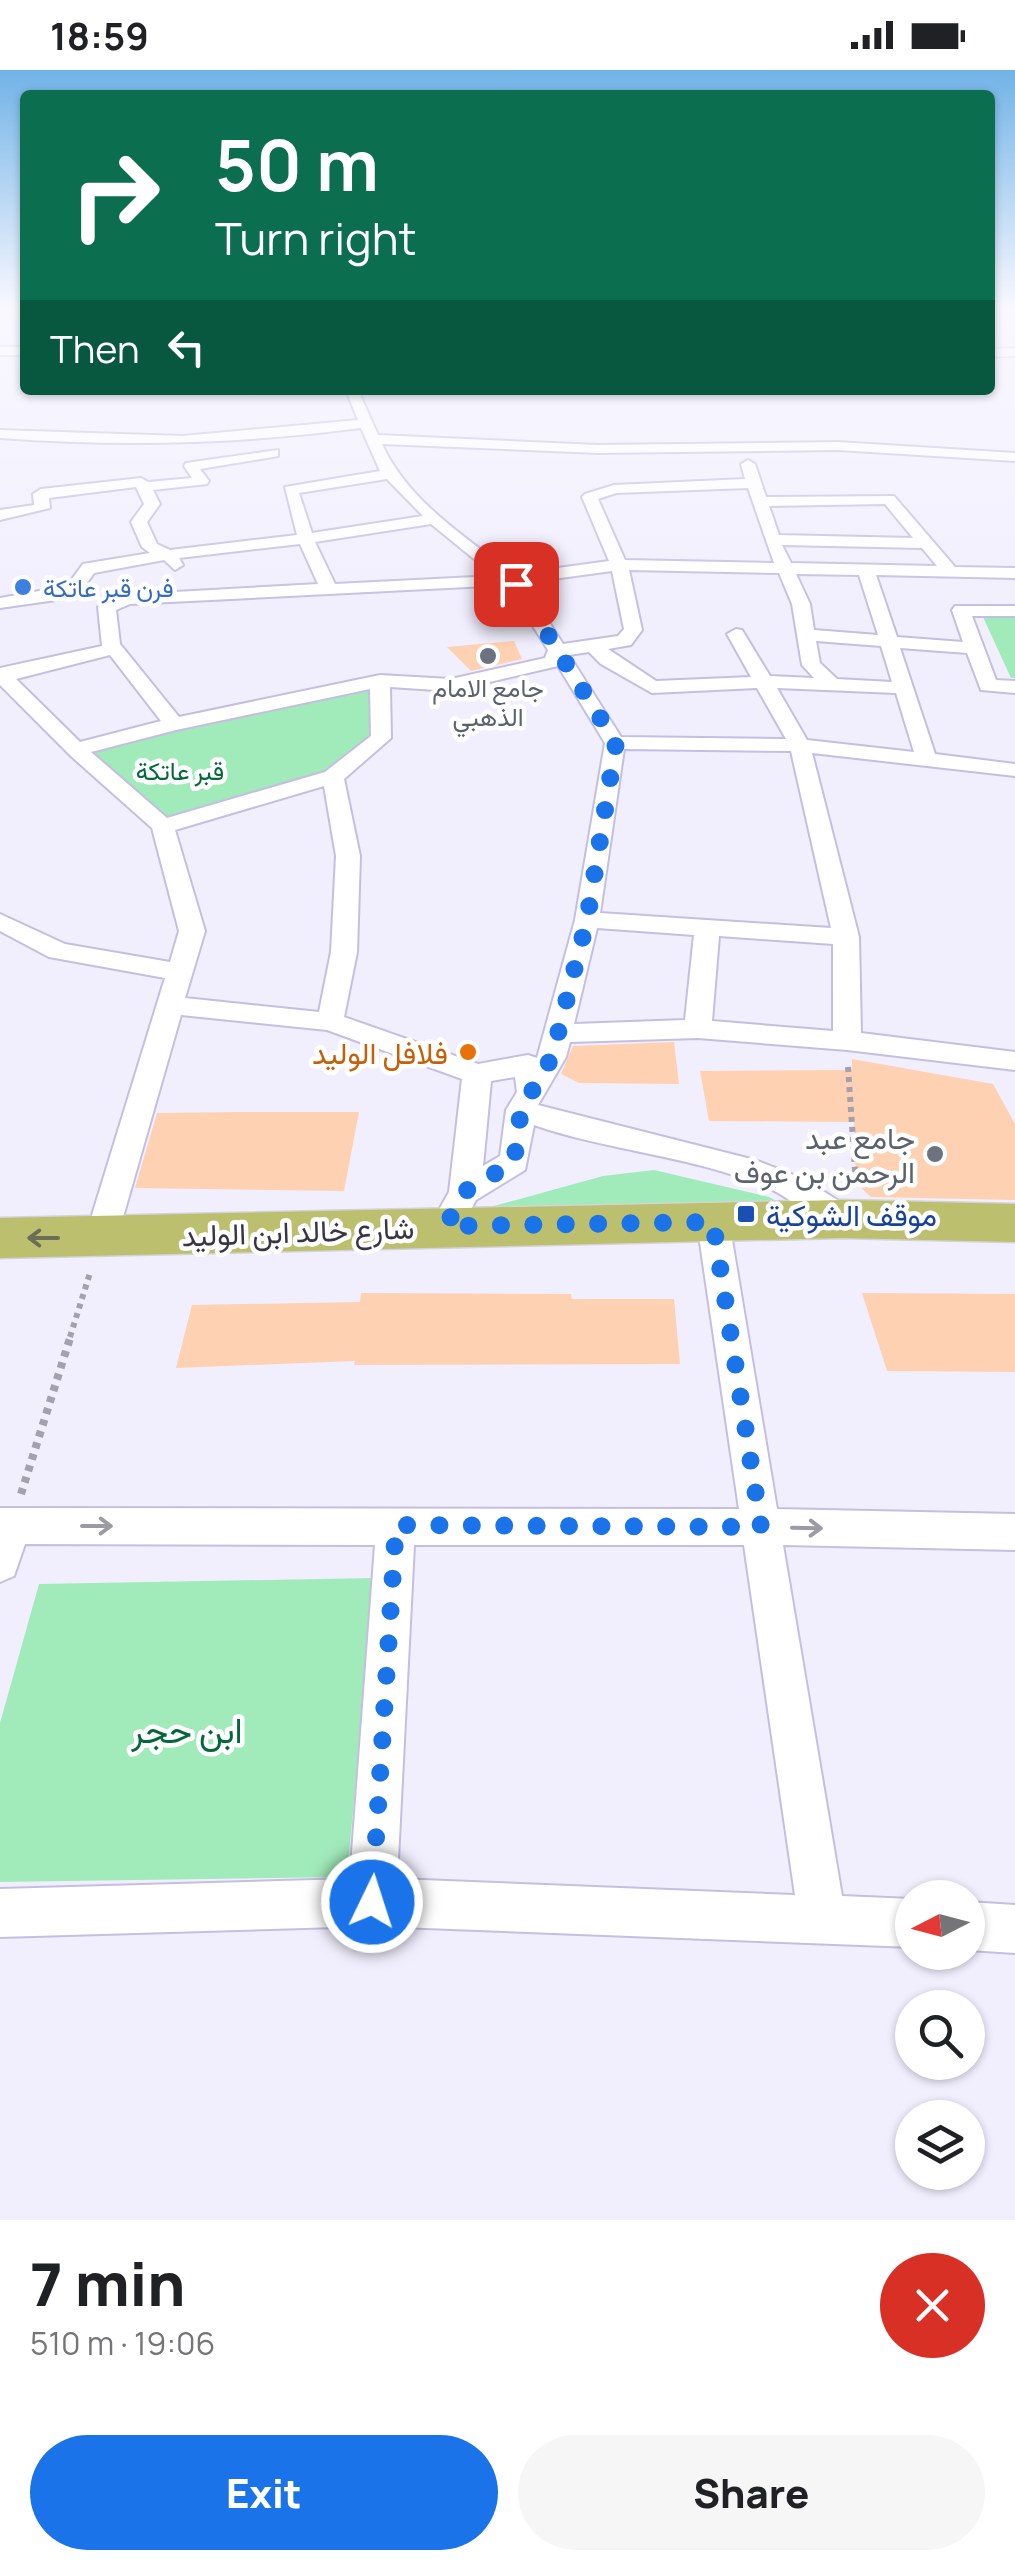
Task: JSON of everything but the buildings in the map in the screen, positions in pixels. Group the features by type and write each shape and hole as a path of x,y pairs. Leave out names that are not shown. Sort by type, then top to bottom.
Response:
{"main road":[{"name":"شارع خالد ابن الوليد","path":"0,1238 101,1238 455,1209 713,1222 1015,1222"}],"street":[{"path":"358,409 368,438 391,474 434,519 510,580 616,743 587,920 552,1057 526,1100"},
{"path":"0,434 64,440 368,438 598,449 838,446 1015,457"},
{"path":"303,448 340,443"},
{"path":"744,446 752,484 772,540 801,604 811,665 832,685"},
{"path":"143,486 202,481 191,466 284,452"},
{"path":"328,588 290,490 391,474"},
{"path":"0,516 42,508 41,494 141,482 152,504 139,522 150,547 168,555 188,596"},
{"path":"556,651 624,642 634,630 619,565 590,497 614,489 752,484"},
{"path":"760,502 889,499 950,570"},
{"path":"0,603 64,594 89,568 126,565 168,555 309,541 434,519"},
{"path":"772,540 926,543"},
{"path":"174,724 113,648 107,607 127,599 510,580 619,565 1015,572"},
{"path":"866,569 926,758"},
{"path":"1015,611 962,610 988,686 1015,687"},
{"path":"736,634 800,744 846,938 847,1041"},
{"path":"804,635 975,648"},
{"path":"594,646 608,660 652,686 766,682 906,688"},
{"path":"1,676 113,648"},
{"path":"76,750 174,724 380,681 451,685 553,662 556,651"},
{"path":"1,676 76,750 163,826 192,930 101,1238"},
{"path":"163,826 333,777 381,738 380,681"},
{"path":"616,743 800,744 1015,770"},
{"path":"330,1022 344,952 348,856 333,777"},
{"path":"587,920 846,938"},
{"path":"0,921 58,951 179,972"},
{"path":"698,1030 707,928"},
{"path":"172,1005 330,1022 477,1074 528,1065 526,1100 514,1162 455,1209"},
{"path":"558,1033 698,1030 847,1041 1015,1061"},
{"path":"455,1209 477,1074"},
{"path":"526,1100 582,1131 679,1150 779,1180 854,1220"},
{"path":"713,1222 822,1917"},
{"path":"372,1902 396,1525"},
{"path":"4,1538 396,1525 1015,1532"},
{"path":"0,1912 372,1902 895,1922"},
{"path":"985,1927 1015,1930"}],"path":[{"path":"847,1041 854,1220"},
{"path":"4,1538 101,1238"}],"green space":[{"path":"983,617 1015,617 1015,678 1011,678"},
{"name":"قبر عاتكة","path":"380,684 381,738 333,777 161,824 79,753 174,724"},
{"path":"654,1170 769,1197 812,1220 468,1226 494,1206 603,1176"},
{"name":"ابن حجر","path":"374,1578 347,1877 0,1882 0,1723 39,1584"}],"place":[{"name":"فرن قبر عاتكة","path":"23,587"},
{"name":"جامع الامام الذهبي","path":"488,656"},
{"name":"فلافل الوليد","path":"468,1052"},
{"name":"جامع عبد الرحمن بن عوف","path":"935,1154"},
{"name":"موقف الشوكية","path":"746,1214"}],"route":[{"path":"372,1902 396,1525 761,1527 713,1222 446,1226 464,1192 514,1162 521,1110 552,1057 587,920 616,743 516,584"}]}
